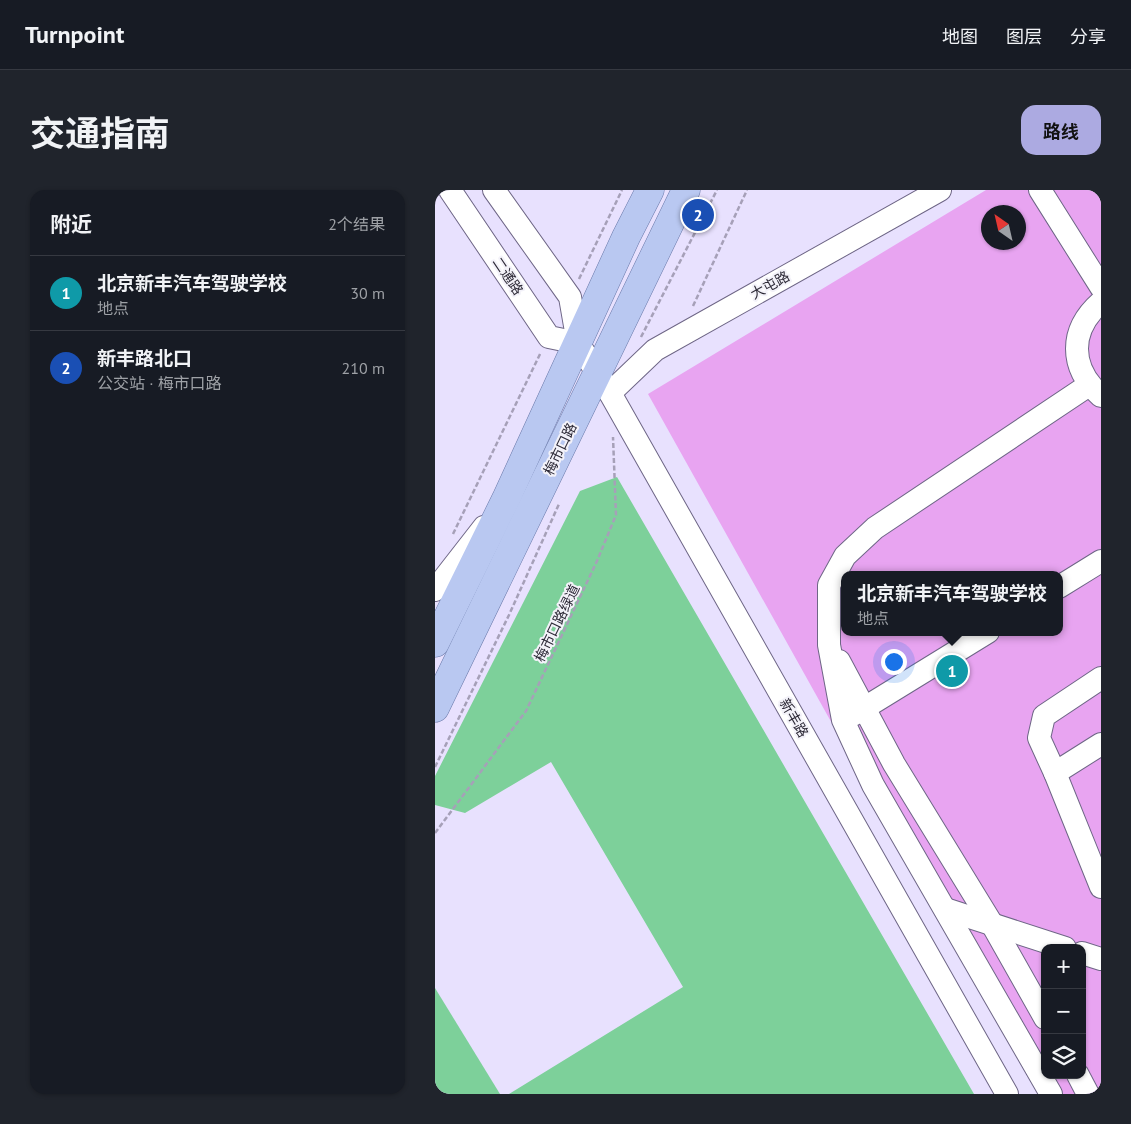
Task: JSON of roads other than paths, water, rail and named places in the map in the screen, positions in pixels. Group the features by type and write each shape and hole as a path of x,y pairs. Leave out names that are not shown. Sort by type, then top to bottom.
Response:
{"main road":[{"name":"梅市口路","path":"435,643 506,499 626,237 650,190"},
{"name":"梅市口路","path":"435,708 603,383 686,190"}],"street":[{"name":"二通路","path":"450,190 549,337 578,343"},
{"path":"494,190 570,297 578,343"},
{"name":"大屯路","path":"603,383 679,336 939,190"},
{"path":"1040,190 1101,287"},
{"path":"1051,1094 873,785 843,720 829,645 829,585 845,556 875,528 1095,390 1080,368 1077,348 1080,329 1089,312 1101,302"},
{"name":"新丰路","path":"578,343 603,383 1007,1094"},
{"path":"435,590 506,499"},
{"path":"1063,584 1101,560"},
{"path":"843,720 982,636"},
{"path":"829,645 894,764 992,924 1041,1011"},
{"path":"1101,678 1045,716 1039,738 1101,887"},
{"path":"1055,773 1101,744"},
{"path":"945,909 1053,944"},
{"path":"1086,954 1101,959"},
{"path":"1080,1079 1088,1094"}],"place":[{"name":"新丰路北口","path":"698,215"},
{"name":"北京新丰汽车驾驶学校","path":"952,671"}]}
